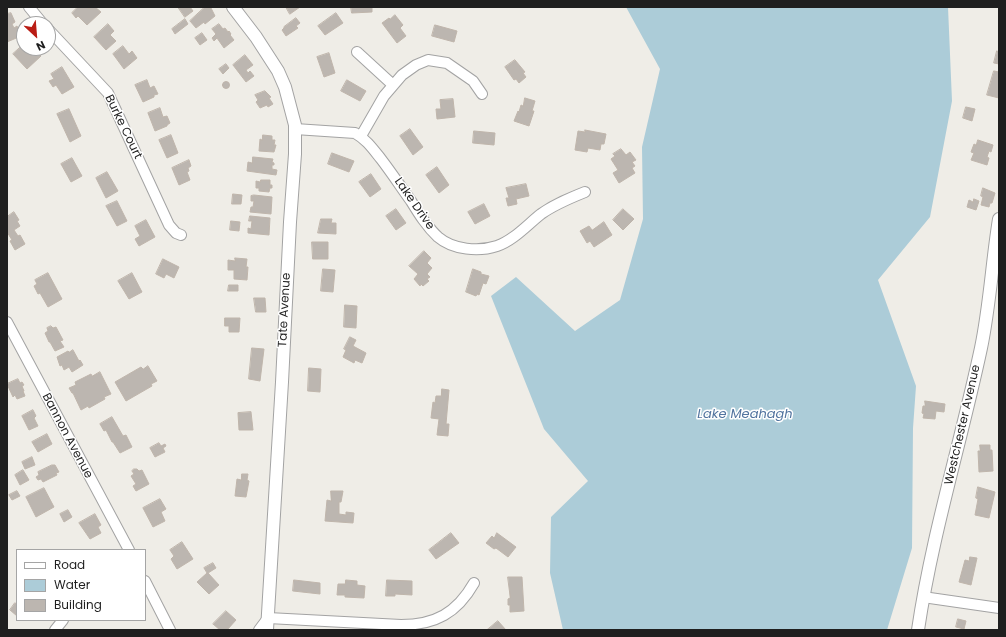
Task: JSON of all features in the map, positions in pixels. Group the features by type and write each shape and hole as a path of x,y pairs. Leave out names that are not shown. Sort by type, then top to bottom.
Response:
{"street":[{"path":"29,7 36,16"},
{"name":"Tate Avenue","path":"233,7 256,37 278,72 285,87 295,129 295,154 268,624"},
{"name":"Burke Court","path":"56,38 108,93 169,225 176,233 181,235"},
{"path":"357,52 393,85"},
{"path":"295,129 355,133 361,136 384,96 393,85 402,75 416,65 428,60 448,62 473,80 482,94"},
{"name":"Lake Drive","path":"361,136 370,144 394,176 426,224 439,238 450,244 465,248 480,249 496,246 509,240 542,213 585,192"},
{"name":"Westchester Avenue","path":"918,630 935,539 970,396 984,331 999,219"},
{"name":"Bannon Avenue","path":"7,322 126,549"},
{"path":"146,583 170,630"},
{"path":"259,630 268,624 416,625 441,618 451,611 468,593 474,583"},
{"path":"923,597 999,608"},
{"path":"55,630 62,621"}],"water":[{"name":"Lake Meahagh","path":"626,7 948,7 952,101 930,217 878,280 916,386 913,428 912,548 887,630 563,630 550,573 551,517 588,481 544,429 491,296 516,277 575,331 620,300 643,219 642,147 660,69"}],"building":[{"path":"78,7 87,7 89,9 91,7 95,7 101,12 87,25 78,16 76,18 72,13"},
{"path":"178,7 190,7 193,11 185,17"},
{"path":"205,7 211,8 215,16 205,24 204,22 196,28 190,21"},
{"path":"286,7 300,7 290,14"},
{"path":"351,7 372,7 372,12 352,13"},
{"path":"11,13 15,22 12,24 14,28 16,27 16,38 7,42 7,14"},
{"path":"336,13 343,23 325,35 318,26"},
{"path":"395,15 403,25 400,28 406,36 397,43 382,23"},
{"path":"296,18 300,23 296,26 298,28 286,36 282,30"},
{"path":"185,19 188,24 175,34 172,29"},
{"path":"108,24 114,31 110,35 116,41 106,50 94,37"},
{"path":"219,24 223,29 225,28 228,32 229,31 234,40 224,48 217,38 214,41 212,38 216,34 212,29"},
{"path":"435,25 457,31 454,42 432,36"},
{"path":"202,33 207,40 200,45 195,38"},
{"path":"123,46 129,54 132,51 137,58 124,69 113,54"},
{"path":"16,51 16,56 41,56 27,69 13,54"},
{"path":"997,51 999,52 999,64 994,63"},
{"path":"329,53 335,73 324,77 317,57"},
{"path":"245,55 253,65 246,70 248,73 250,71 254,76 246,82 233,65"},
{"path":"515,60 525,72 523,73 526,77 519,83 516,79 514,80 505,67"},
{"path":"226,64 229,68 223,74 219,69"},
{"path":"62,67 74,87 62,94 56,85 53,87 49,81 54,79 51,74"},
{"path":"994,71 999,72 999,98 987,95"},
{"path":"147,80 150,88 154,86 158,94 143,102 135,85"},
{"path":"347,80 366,91 360,101 341,91"},
{"path":"226,81 229,82 229,88 226,89 223,88 222,85 223,82"},
{"path":"265,91 271,97 269,98 273,104 268,107 267,105 260,108 256,102 258,100 255,95"},
{"path":"525,98 535,101 532,111 534,111 529,126 514,121 521,105 523,106"},
{"path":"453,99 455,117 437,119 436,109 441,109 440,100"},
{"path":"966,107 975,109 972,121 963,118"},
{"path":"160,108 163,117 167,116 170,123 167,126 155,131 148,113"},
{"path":"69,109 81,136 70,142 57,114"},
{"path":"410,129 423,147 413,155 400,136"},
{"path":"585,130 606,134 604,144 601,144 600,150 588,148 587,152 575,150 578,131 585,132"},
{"path":"474,131 495,133 494,145 473,143"},
{"path":"171,135 178,153 167,158 159,140"},
{"path":"263,135 272,136 272,140 275,140 274,145 276,145 274,152 259,151 260,139 262,140"},
{"path":"978,140 993,145 991,152 989,151 987,157 989,158 987,165 971,160 974,153 971,152 974,144 976,145"},
{"path":"621,149 626,155 630,152 636,160 632,162 635,166 632,168 635,173 619,183 613,173 618,170 611,159 615,156 613,154"},
{"path":"332,153 354,161 349,172 328,164"},
{"path":"253,157 273,159 272,162 274,165 272,165 272,169 277,170 276,175 247,171 248,162 252,163"},
{"path":"72,158 82,176 71,182 61,164"},
{"path":"189,160 191,166 188,168 189,171 187,172 190,180 179,185 172,168"},
{"path":"437,167 449,185 439,193 426,175"},
{"path":"107,172 118,191 106,198 96,178"},
{"path":"371,174 381,189 370,197 359,182"},
{"path":"261,180 270,180 270,185 272,185 272,188 270,188 269,192 259,191 259,188 256,188 256,181 260,182"},
{"path":"526,184 529,196 516,199 517,204 508,206 506,198 509,198 506,188"},
{"path":"983,188 995,193 989,207 981,205"},
{"path":"233,194 242,195 241,204 232,204"},
{"path":"251,196 272,197 271,214 250,212 254,201 251,201"},
{"path":"974,199 979,201 976,210 967,207 969,200 973,202"},
{"path":"117,201 127,221 117,226 106,206"},
{"path":"484,204 490,216 475,224 468,212"},
{"path":"396,209 406,223 396,230 386,216"},
{"path":"623,209 634,219 623,230 613,220"},
{"path":"14,212 19,220 17,221 20,226 14,230 18,236 20,235 25,244 15,250 10,241 12,240 7,232 7,217"},
{"path":"250,216 270,218 269,235 248,233 248,228 251,229 252,221 249,221"},
{"path":"321,219 332,219 331,223 336,223 336,234 318,233"},
{"path":"146,220 155,237 139,246 135,239 140,236 135,226"},
{"path":"231,221 240,222 239,231 230,230"},
{"path":"604,222 612,235 594,247 590,241 587,243 580,231 589,226 592,230"},
{"path":"312,242 328,242 328,259 313,259"},
{"path":"424,251 431,258 427,263 432,268 427,274 430,277 427,279 429,281 423,286 421,284 420,286 414,279 418,274 409,266"},
{"path":"235,258 247,259 247,280 234,279 234,270 228,270 228,260 235,261"},
{"path":"163,259 179,267 174,278 166,274 164,278 156,274"},
{"path":"323,269 335,270 333,292 321,291"},
{"path":"473,269 481,272 481,274 489,276 486,284 483,283 479,295 477,294 476,296 466,292"},
{"path":"48,273 62,299 48,307 34,286 37,284 35,280"},
{"path":"132,273 142,292 129,299 118,281"},
{"path":"229,285 238,285 238,291 228,291"},
{"path":"254,298 265,298 266,312 256,312"},
{"path":"345,305 357,306 356,328 344,327"},
{"path":"225,318 240,318 239,332 229,332 229,326 225,326"},
{"path":"51,326 53,328 56,327 63,340 60,341 64,347 55,351 45,333 48,331 47,328"},
{"path":"350,337 356,340 353,346 366,353 362,363 355,360 354,363 343,357 346,350 344,349"},
{"path":"252,348 264,349 260,381 249,379"},
{"path":"73,350 83,365 72,372 69,367 64,370 62,365 60,366 57,357"},
{"path":"148,366 157,381 151,384 152,386 126,401 115,382 141,367 143,369"},
{"path":"309,368 321,369 320,392 308,391"},
{"path":"100,372 111,394 104,397 105,399 89,408 88,406 81,410 69,388 76,385 75,382 91,374 92,376"},
{"path":"18,379 20,383 22,382 24,385 22,386 25,396 17,399 15,395 13,397 7,384"},
{"path":"442,389 449,390 446,424 449,424 448,436 437,435 439,419 431,418 433,402 435,403 436,396 441,396"},
{"path":"925,401 945,404 944,412 936,411 935,419 923,418 924,414 922,413 923,406 925,406"},
{"path":"33,410 36,416 34,418 38,426 29,430 22,416"},
{"path":"251,412 253,430 239,430 238,413"},
{"path":"112,417 123,436 126,435 132,447 120,453 106,430 104,431 100,424"},
{"path":"47,434 52,444 38,452 32,442"},
{"path":"159,443 161,446 165,444 166,446 163,448 165,452 155,457 150,448"},
{"path":"980,445 990,445 990,450 992,450 993,471 979,472 978,451 980,451"},
{"path":"32,457 35,465 25,469 22,462"},
{"path":"55,465 59,472 56,473 57,475 43,482 41,479 38,480 36,477 39,475 38,472"},
{"path":"134,469 139,471 142,470 149,484 136,491 133,486 136,484 131,476 134,474 132,471"},
{"path":"23,470 29,480 20,485 15,475"},
{"path":"242,474 248,474 247,480 249,481 246,497 235,496 237,479 241,480"},
{"path":"978,487 995,492 989,518 975,515 978,499 976,498"},
{"path":"44,488 54,507 36,517 26,497"},
{"path":"17,491 20,496 12,500 9,495"},
{"path":"331,491 343,491 341,502 339,502 339,514 346,515 346,512 354,513 353,523 325,521 327,500 331,501"},
{"path":"160,499 166,509 161,512 165,521 153,527 143,508"},
{"path":"68,510 72,517 64,522 60,514"},
{"path":"95,514 101,525 98,527 101,533 90,539 79,523"},
{"path":"451,533 459,543 436,559 429,550"},
{"path":"497,533 516,547 508,557 486,543 492,536 494,538"},
{"path":"182,542 193,559 177,569 171,559 174,556 170,550"},
{"path":"970,557 977,558 971,585 959,582 965,560 969,561"},
{"path":"213,563 216,568 208,573 219,585 209,594 197,582 207,573 204,568"},
{"path":"508,577 522,577 524,611 510,612 510,605 508,605 508,599 510,598"},
{"path":"294,580 320,583 320,594 293,591"},
{"path":"346,580 357,581 357,585 365,586 364,598 337,595 338,584 345,584"},
{"path":"387,580 412,581 412,595 395,594 395,596 386,596"},
{"path":"15,603 16,604 16,615 10,610"},
{"path":"226,611 236,620 227,630 220,630 213,624"},
{"path":"958,619 966,621 964,629 956,627"},
{"path":"498,621 506,630 487,630"}]}
